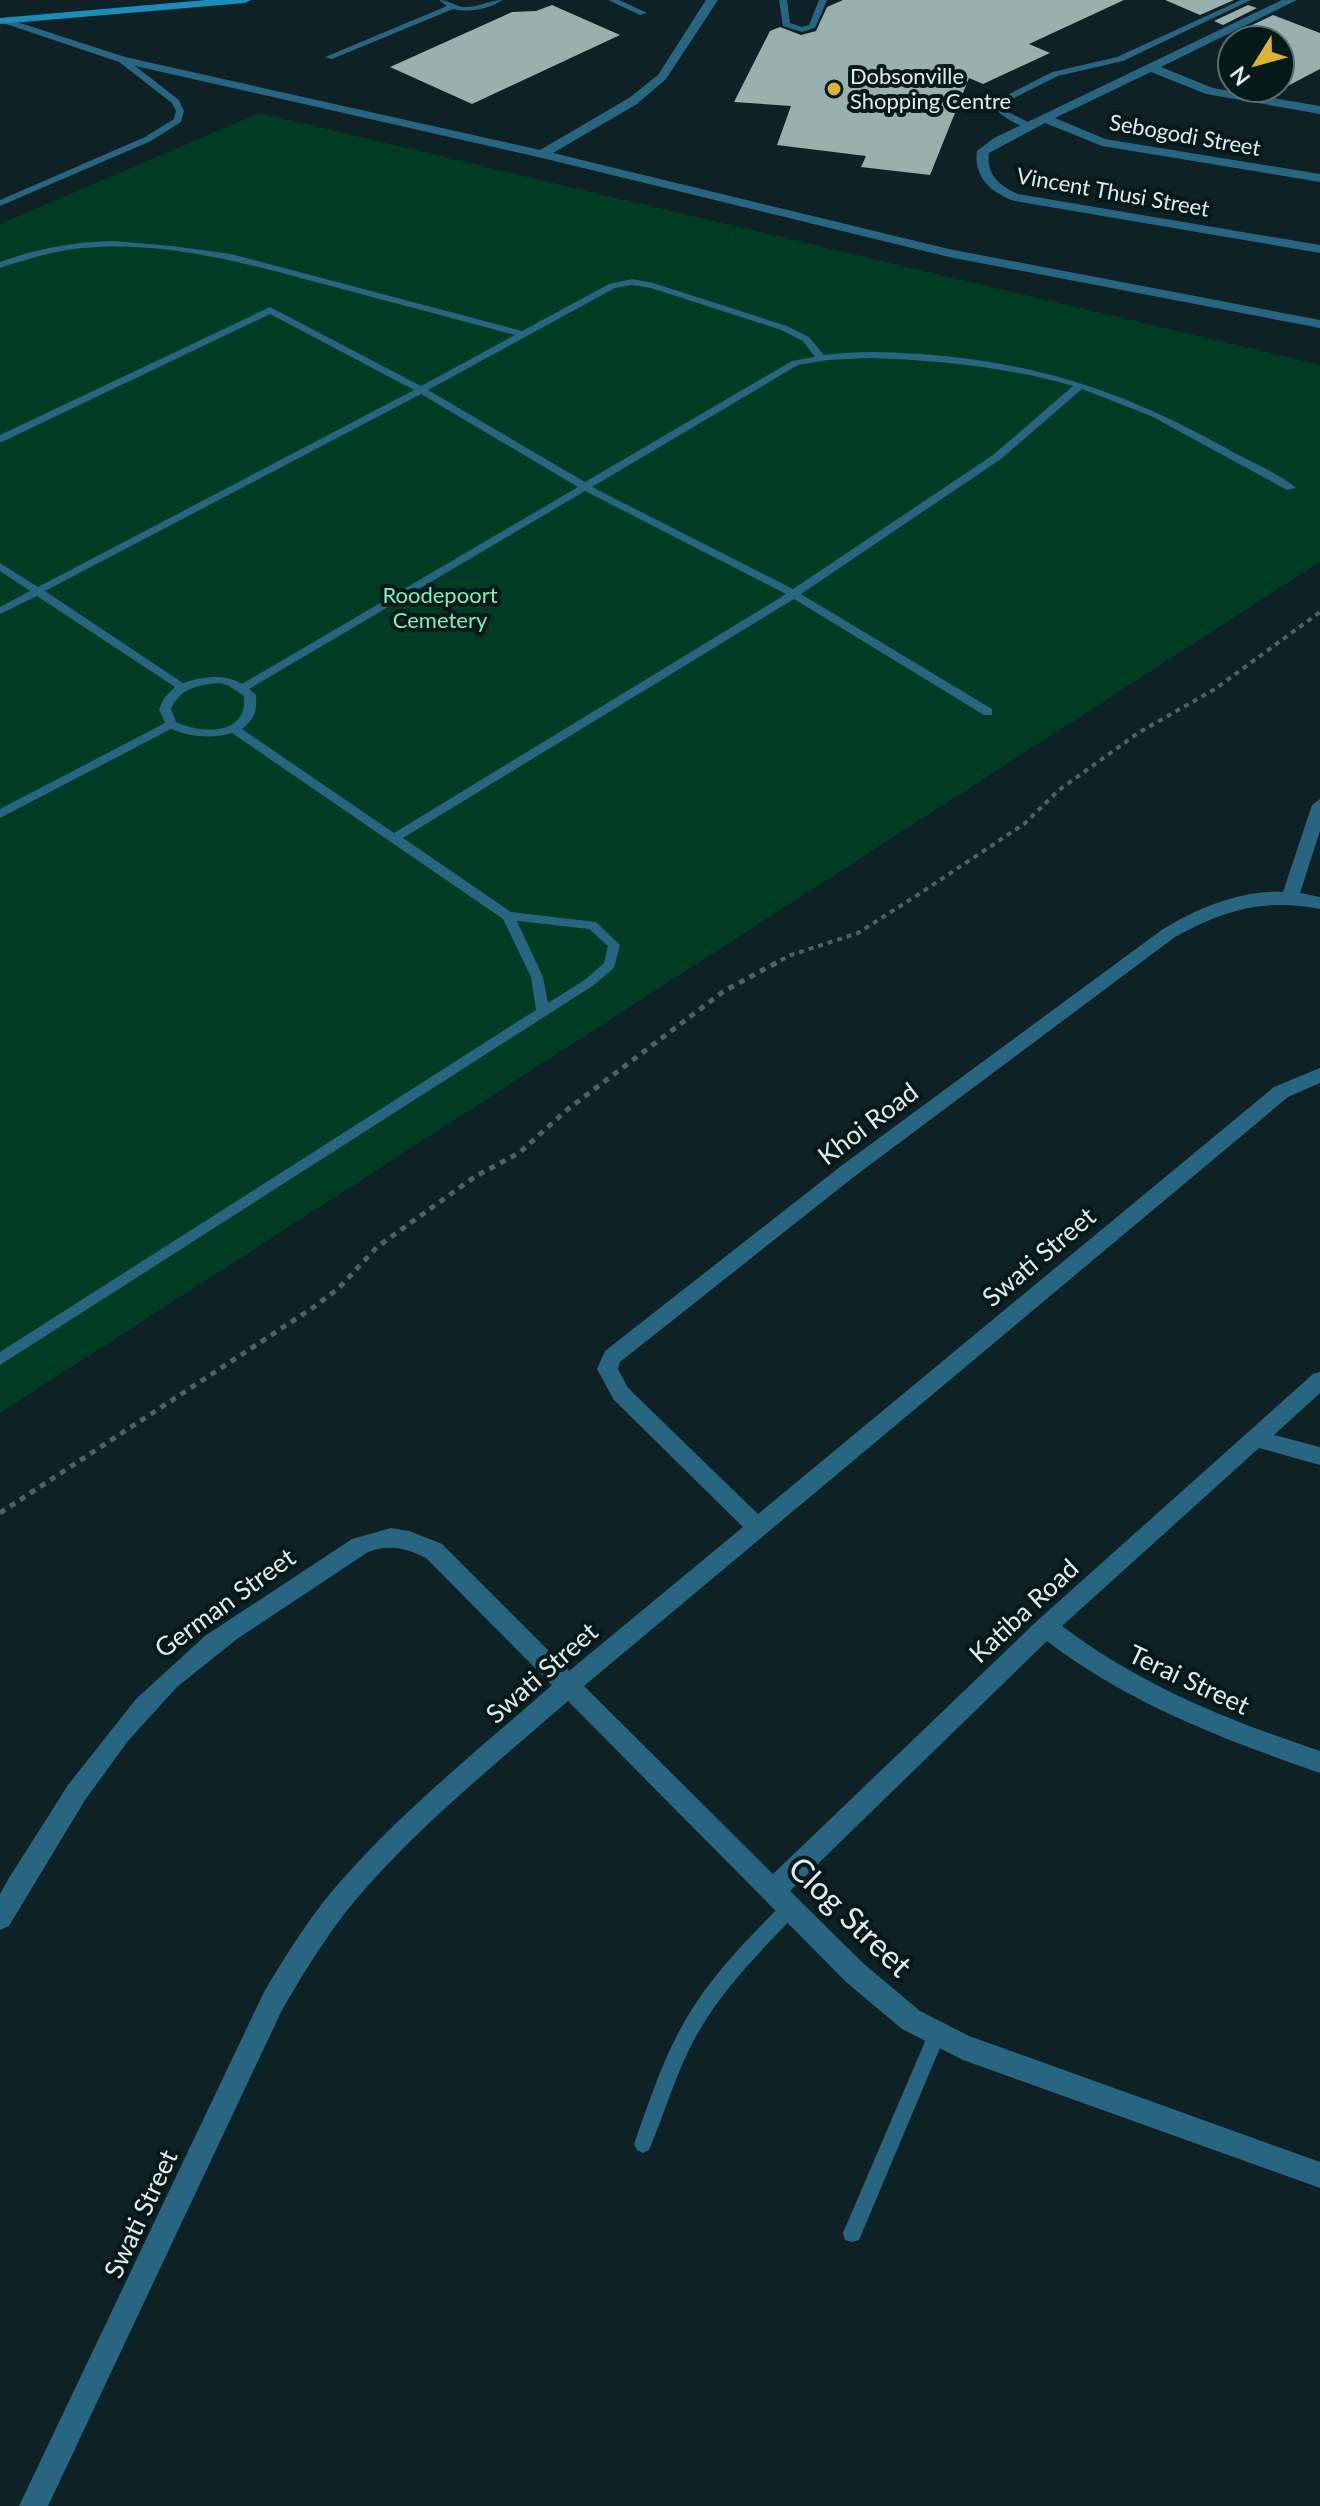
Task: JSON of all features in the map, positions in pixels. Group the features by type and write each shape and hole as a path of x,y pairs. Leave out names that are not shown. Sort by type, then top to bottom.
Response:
{"main road":[{"path":"2,21 245,0"}],"street":[{"path":"542,154 633,101 662,77 712,0"},
{"name":"Vincent Thusi Street","path":"1291,0 991,145 981,155 990,182 1007,195 1320,249"},
{"path":"2,21 122,60 542,154 949,253 1320,324"},
{"name":"Sebogodi Street","path":"1150,67 1210,91 1320,110"},
{"name":"Sebogodi Street","path":"1046,119 1102,142 1320,178"},
{"path":"1320,805 1291,895 1320,903"},
{"name":"Khoi Road","path":"759,1529 621,1394 607,1369 612,1357 848,1171 1169,933 1203,912 1232,902 1258,896 1291,895"},
{"name":"Swati Street","path":"33,2506 248,2051 305,1947 356,1881 414,1822 570,1684 1281,1092 1320,1075"},
{"name":"Katiba Road","path":"782,1899 1046,1627 1320,1380"},
{"path":"1256,1439 1320,1456"},
{"name":"German Street","path":"3,1905 126,1724 206,1648 367,1543 387,1538 407,1539 434,1551"},
{"name":"Clog Street","path":"434,1551 883,1998 936,2036 1320,2175"},
{"name":"Terai Street","path":"1046,1627 1100,1669 1149,1697 1224,1729 1320,1762"}],"lane":[{"path":"443,0 452,7 468,10 499,0"},
{"path":"612,0 643,13"},
{"path":"783,0 786,24 802,30 812,26 823,0"},
{"path":"1029,126 1005,114 994,104 1055,74 1120,59 1247,0"},
{"path":"329,57 452,7"},
{"path":"0,203 148,139 178,120 180,111 176,102 122,60"},
{"path":"0,265 47,249 90,243 184,250 231,257 522,334"},
{"path":"0,611 612,286 632,282 653,286 784,328 806,339 820,357"},
{"path":"0,439 270,310 421,390 587,488 794,594 988,712"},
{"path":"243,688 795,363 820,357 884,356 982,365 1081,385 1135,406 1291,488"},
{"path":"396,837 794,594 997,457 1081,385"},
{"path":"0,566 182,687"},
{"path":"207,680 243,688 250,695 251,713 233,728 206,735 192,734 171,724 165,709 167,701 182,687 207,680"},
{"path":"0,814 171,724"},
{"path":"0,1359 543,1012 610,965 614,945 592,925 508,916 233,728"},
{"path":"508,916 537,977 543,1012"},
{"path":"643,2144 681,2045 703,2008 782,1899"},
{"path":"852,2233 936,2036"}],"path":[{"path":"0,1513 311,1309 338,1289 377,1247 476,1176 519,1153 568,1109 724,991 791,955 858,933 1024,824 1059,790 1138,733 1215,689 1320,612"}],"green space":[{"name":"Roodepoort Cemetery","path":"259,113 1320,365 1320,562 0,1413 0,224"}],"building":[{"name":"Dobsonville Shopping Centre","path":"843,0 1124,0 1029,44 1050,53 983,84 969,78 930,175 861,167 866,156 777,145 791,106 734,102 770,31 780,27 801,35 816,31 827,7"},
{"path":"1165,0 1234,0 1200,15"},
{"path":"552,5 620,35 472,104 390,67 512,12 536,11"},
{"path":"1248,5 1257,8 1225,24 1214,21"},
{"path":"1273,15 1320,33 1320,69 1296,82 1296,24 1254,24"}],"place":[{"name":"Dobsonville Shopping Centre","path":"834,89"}]}
